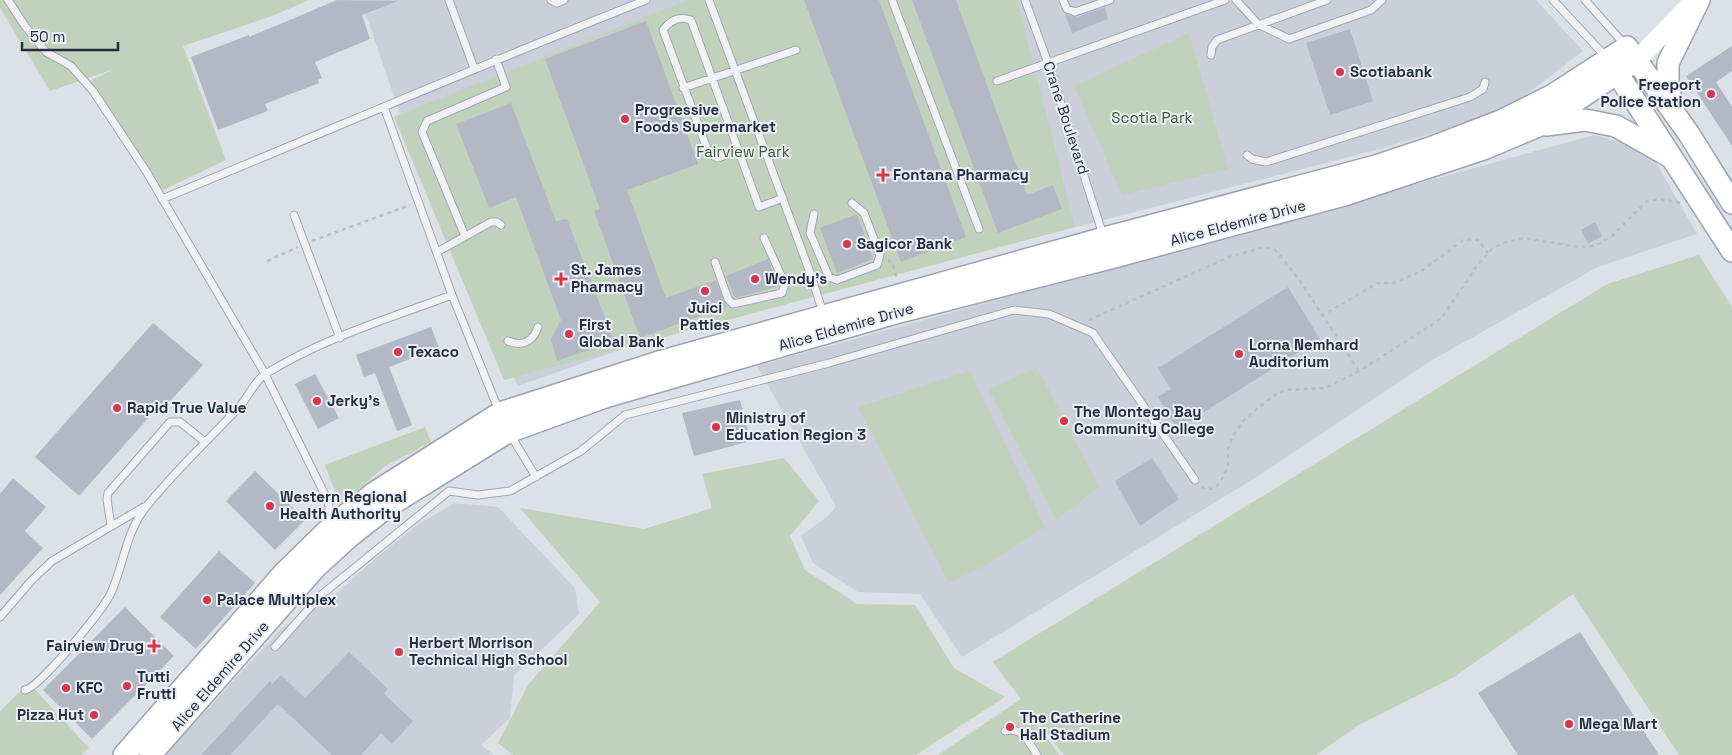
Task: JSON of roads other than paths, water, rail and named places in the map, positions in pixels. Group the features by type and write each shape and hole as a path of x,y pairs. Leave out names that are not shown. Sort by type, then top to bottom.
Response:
{"main road":[{"path":"1674,112 1668,86 1668,63 1693,3"},
{"path":"1732,203 1674,112 1632,54 1614,67 1732,251"},
{"name":"Alice Eldemire Drive","path":"150,755 315,568 350,536 387,507 504,422 605,397 890,314 1344,195 1486,148 1538,126 1614,67"},
{"name":"Alice Eldemire Drive","path":"124,755 284,573 332,526 374,493 504,422 662,361 1104,238 1376,166 1503,120 1614,67"},
{"path":"1538,126 1585,120 1616,126 1673,158"}],"street":[{"path":"1632,54 1693,3"}],"lane":[{"path":"8,0 25,26 46,52 71,66 93,91 162,200 265,374 328,501 332,526"},
{"path":"448,0 474,68"},
{"path":"551,0 557,3 564,0"},
{"path":"162,200 384,108 474,68 646,0"},
{"path":"709,0 783,198 824,316"},
{"path":"892,0 979,229"},
{"name":"Crane Boulevard","path":"1025,0 1048,63 1104,238"},
{"path":"1063,0 1067,8 1075,12 1110,0"},
{"path":"998,81 1207,3 1225,0"},
{"path":"1236,0 1258,24 1290,38 1371,10 1382,0"},
{"path":"1211,55 1212,47 1217,40 1328,0"},
{"path":"1553,0 1614,67"},
{"path":"1584,0 1632,54"},
{"path":"738,150 718,158 709,154 663,30 672,20 678,18 691,20 759,207 783,198"},
{"path":"683,88 796,50"},
{"path":"465,236 422,132 427,121 506,87 496,59"},
{"path":"1247,155 1252,159 1266,162 1470,97 1483,90 1485,82"},
{"path":"384,108 452,294 504,422 536,477"},
{"path":"814,214 810,233 829,277 837,280 877,265 880,255 864,213 852,203"},
{"path":"294,215 340,338"},
{"path":"437,252 490,222 496,222 501,225"},
{"path":"715,262 728,299 733,304 782,293 785,284 764,238"},
{"path":"25,690 34,687 86,629 110,596 130,535 149,504 242,403 265,374 340,338 452,294"},
{"path":"275,647 320,596 449,491 478,495 510,490 581,450 625,415 829,363 1014,310 1049,314 1093,333 1195,480"},
{"path":"508,341 520,344 526,342 532,339 538,328"},
{"path":"111,526 108,493 170,422 180,422 205,442"},
{"path":"0,617 32,580 52,561 149,504"},
{"path":"1005,731 1015,730 1023,734 1037,755"}],"place":[{"name":"Scotiabank","path":"1340,72"},
{"name":"Freeport Police Station","path":"1711,94"},
{"name":"Progressive Foods Supermarket","path":"625,119"},
{"name":"Fontana Pharmacy","path":"883,175"},
{"name":"Sagicor Bank","path":"847,244"},
{"name":"St. James Pharmacy","path":"561,279"},
{"name":"Wendy's","path":"755,279"},
{"name":"Juici Patties","path":"705,291"},
{"name":"First Global Bank","path":"569,334"},
{"name":"Texaco","path":"398,352"},
{"name":"Lorna Nemhard Auditorium","path":"1239,354"},
{"name":"Jerky's","path":"317,401"},
{"name":"Rapid True Value","path":"117,408"},
{"name":"The Montego Bay Community College","path":"1064,421"},
{"name":"Ministry of Education Region 3","path":"716,427"},
{"name":"Western Regional Health Authority","path":"270,506"},
{"name":"Palace Multiplex","path":"207,600"},
{"name":"Fairview Drug","path":"154,646"},
{"name":"Herbert Morrison Technical High School","path":"399,652"},
{"name":"Tutti Frutti","path":"127,686"},
{"name":"KFC","path":"66,688"},
{"name":"Pizza Hut","path":"94,715"},
{"name":"Mega Mart","path":"1569,724"},
{"name":"The Catherine Hall Stadium","path":"1010,727"}],"park label":[{"name":"Scotia Park","path":"1152,118"},
{"name":"Fairview Park","path":"743,152"}]}
